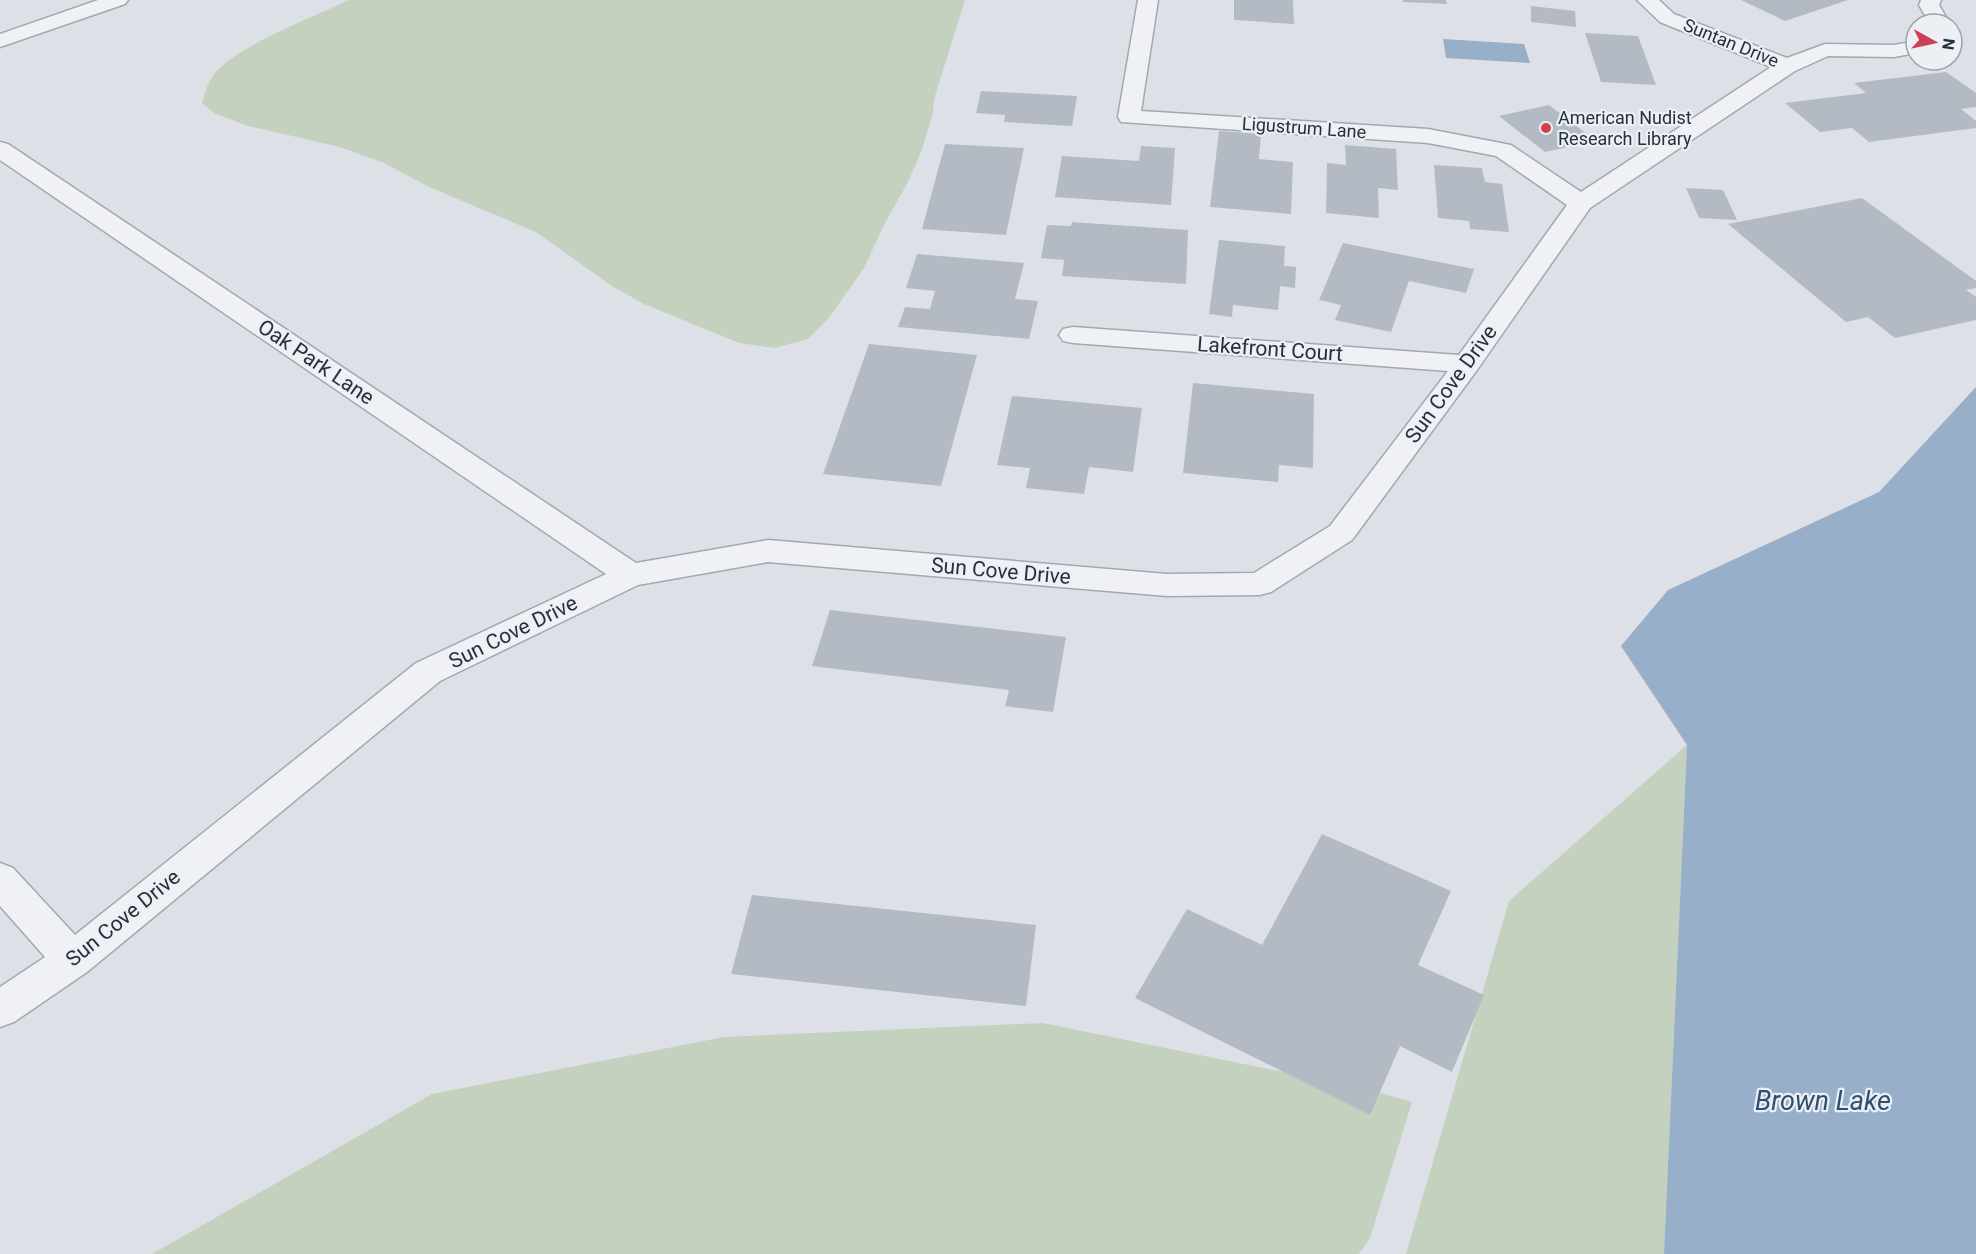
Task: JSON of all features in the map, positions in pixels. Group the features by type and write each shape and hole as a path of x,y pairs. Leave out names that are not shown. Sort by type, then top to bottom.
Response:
{"street":[{"path":"0,41 118,0"},
{"name":"Ligustrum Lane","path":"1148,0 1129,117 1428,136 1503,150 1581,203"},
{"name":"Suntan Drive","path":"1647,0 1667,18 1787,66"},
{"name":"Sun Cove Drive","path":"0,1009 73,960 428,672 631,575 768,551 1167,585 1260,584 1341,533 1467,364 1581,203 1787,66 1826,50 1904,49"},
{"name":"Oak Park Lane","path":"0,149 631,575"},
{"name":"Lakefront Court","path":"1073,334 1467,364"},
{"path":"0,879 73,960"}],"green space":[{"path":"349,0 965,0 935,96 932,117 921,152 864,268 828,319 808,339 775,348 739,343 644,304 612,286 536,232 429,187 384,163 340,147 248,126 214,113 202,103 210,80 215,73 241,52"},
{"path":"1687,745 1664,1254 1406,1254 1509,901"},
{"path":"1043,1023 1371,1090 1412,1102 1370,1238 1359,1254 152,1254 432,1094 724,1037"}],"water":[{"path":"1443,39 1524,44 1530,63 1446,58"},
{"name":"Brown Lake","path":"1976,387 1976,1254 1664,1254 1687,745 1621,646 1668,590 1879,492"}],"building":[{"path":"1234,0 1293,0 1294,24 1234,20"},
{"path":"1403,0 1446,0 1447,4 1402,2"},
{"path":"1741,0 1848,0 1785,21"},
{"path":"1531,6 1575,11 1576,27 1531,22"},
{"path":"1585,33 1638,36 1656,85 1601,82"},
{"path":"1946,72 1976,93 1976,107 1961,109 1976,121 1976,128 1869,142 1852,128 1820,132 1785,103 1866,93 1854,83"},
{"path":"981,91 1077,96 1072,126 1004,122 1005,115 976,113"},
{"path":"1549,105 1596,141 1545,152 1499,116"},
{"path":"1219,131 1261,134 1259,159 1293,162 1291,214 1210,207"},
{"path":"945,144 1024,148 1006,235 922,229"},
{"path":"1345,145 1396,149 1398,190 1378,188 1379,218 1326,213 1327,163 1346,165"},
{"path":"1141,146 1175,148 1171,205 1055,197 1062,156 1139,161"},
{"path":"1434,165 1482,168 1485,182 1502,184 1509,232 1470,229 1469,221 1438,218"},
{"path":"1686,188 1723,190 1737,220 1699,218"},
{"path":"1862,198 1976,281 1976,288 1966,290 1976,297 1976,320 1895,338 1868,317 1846,322 1728,224"},
{"path":"1072,222 1188,230 1186,284 1062,276 1064,260 1041,258 1047,225 1071,226"},
{"path":"1219,240 1285,246 1284,266 1296,267 1295,288 1280,286 1278,310 1233,305 1232,317 1209,314"},
{"path":"1343,243 1474,269 1466,293 1409,281 1391,332 1335,320 1341,305 1319,300"},
{"path":"917,254 1024,263 1015,299 1038,301 1029,339 898,327 905,307 930,309 935,291 906,288"},
{"path":"869,344 977,355 941,486 823,474"},
{"path":"1193,383 1314,394 1313,468 1279,465 1278,482 1183,473"},
{"path":"1012,396 1142,408 1133,472 1089,467 1084,494 1026,488 1030,468 997,465"},
{"path":"830,610 1066,637 1053,712 1005,706 1009,690 812,666"},
{"path":"1322,834 1451,891 1418,965 1484,995 1452,1072 1400,1046 1370,1115 1135,998 1187,909 1262,945"},
{"path":"752,895 1036,925 1026,1006 731,974"}],"place":[{"name":"American Nudist Research Library","path":"1546,128"}]}
